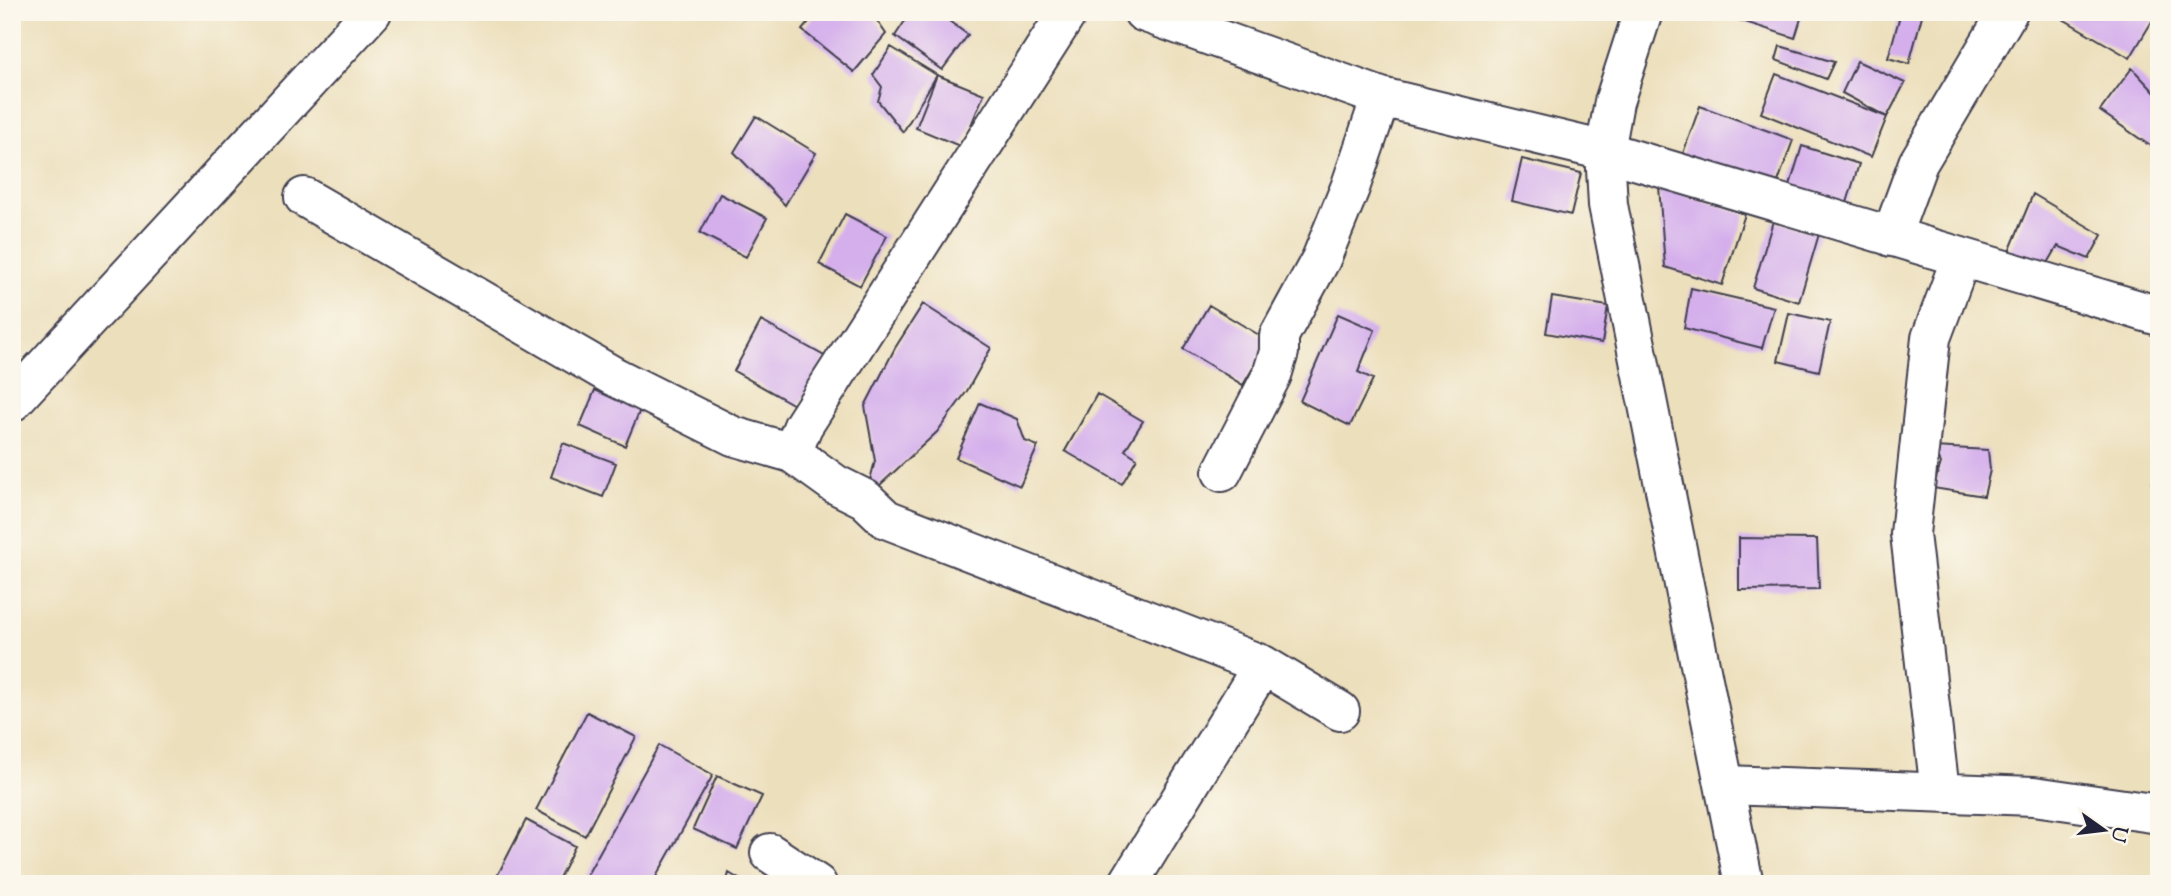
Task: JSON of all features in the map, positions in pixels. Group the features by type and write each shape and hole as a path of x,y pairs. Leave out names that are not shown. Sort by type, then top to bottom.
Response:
{"street":[{"path":"12,402 372,12"},
{"path":"792,453 803,426 1068,12"},
{"path":"1143,12 1381,97 1605,151 2159,316"},
{"path":"1643,12 1614,102 1605,151 1608,205 1744,884"},
{"path":"1891,237 1918,163 2008,12"},
{"path":"1222,471 1272,375 1279,352 1279,336 1321,259 1350,188 1381,97"},
{"path":"304,197 613,376 733,436 792,453 835,484 865,499 886,519 1263,665 1340,712"},
{"path":"1940,792 1910,534 1931,338 1961,258"},
{"path":"1128,884 1263,665"},
{"path":"1725,785 2034,796 2159,814"},
{"path":"770,853 817,884"}],"building":[{"path":"817,12 871,12 886,34 854,72 802,30"},
{"path":"911,12 937,12 968,35 942,70 895,36"},
{"path":"1714,12 1803,12 1795,38"},
{"path":"1901,12 1923,12 1909,64 1888,58"},
{"path":"2051,12 2155,12 2157,13 2130,58"},
{"path":"1780,46 1834,62 1826,79 1776,60"},
{"path":"891,47 937,75 903,132 878,101 882,87 873,75"},
{"path":"1857,61 1905,83 1887,117 1842,93"},
{"path":"2132,68 2159,97 2159,152 2100,111"},
{"path":"1776,74 1887,117 1871,157 1761,113"},
{"path":"937,75 984,94 962,147 916,128"},
{"path":"1700,106 1793,140 1774,193 1681,159"},
{"path":"756,116 816,153 785,205 734,152"},
{"path":"1802,146 1859,164 1845,209 1788,192"},
{"path":"1522,159 1581,173 1571,215 1512,201"},
{"path":"1659,186 1745,214 1722,285 1665,267"},
{"path":"720,194 767,218 746,257 700,233"},
{"path":"2033,194 2102,235 2089,259 2058,246 2041,275 2004,264"},
{"path":"845,214 887,236 860,286 819,264"},
{"path":"1773,221 1819,234 1799,302 1753,288"},
{"path":"1691,288 1774,307 1762,348 1684,328"},
{"path":"1552,297 1608,306 1602,343 1546,333"},
{"path":"923,304 991,348 967,391 937,432 865,499 875,461 865,406 895,348"},
{"path":"1209,305 1269,341 1243,385 1183,349"},
{"path":"1789,313 1830,322 1819,371 1778,361"},
{"path":"1338,314 1375,330 1358,372 1373,379 1350,426 1300,401"},
{"path":"761,321 826,357 798,407 734,371"},
{"path":"595,390 640,410 625,446 580,426"},
{"path":"1097,394 1143,421 1125,450 1137,458 1122,484 1065,451"},
{"path":"980,403 1017,419 1025,441 1038,446 1020,486 956,458"},
{"path":"563,443 616,463 603,497 551,477"},
{"path":"1933,447 1988,450 1990,470 1984,496 1933,488 1941,463"},
{"path":"2159,464 2159,486 2152,484"},
{"path":"1739,538 1817,539 1819,589 1739,590"},
{"path":"587,712 636,737 585,836 536,810"},
{"path":"659,745 713,775 652,884 582,884"},
{"path":"717,776 762,796 737,849 693,829"},
{"path":"526,820 575,846 556,884 493,884"},
{"path":"729,873 747,884 726,884"}]}
